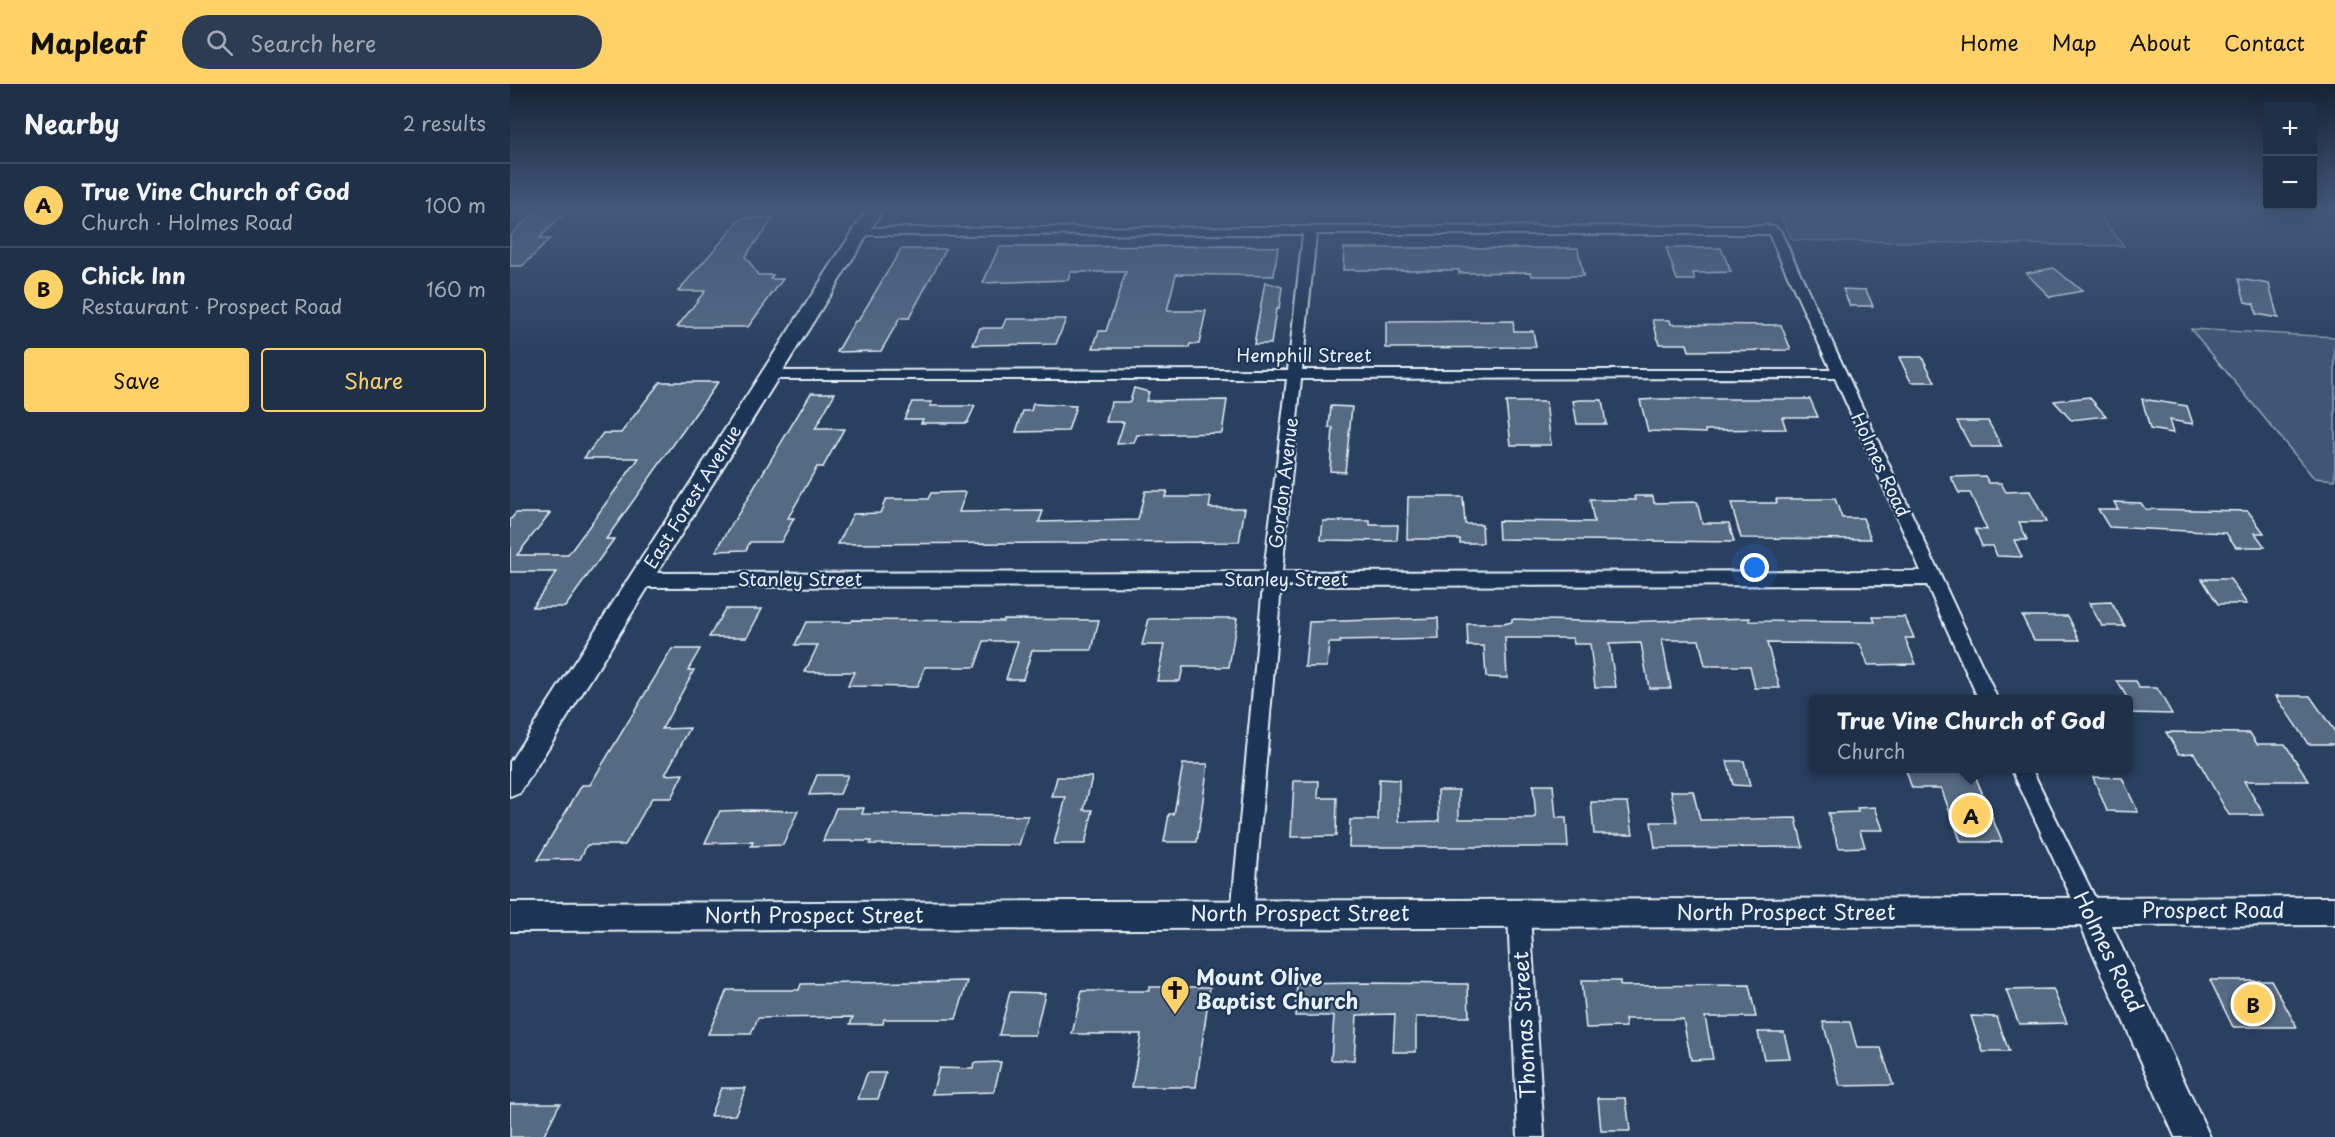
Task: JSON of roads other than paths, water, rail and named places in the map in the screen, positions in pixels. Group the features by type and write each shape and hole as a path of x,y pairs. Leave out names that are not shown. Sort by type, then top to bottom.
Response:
{"main road":[{"name":"East Forest Avenue","path":"510,785 844,257"},
{"name":"Prospect Road","path":"2090,912 2335,910"},
{"name":"North Prospect Street","path":"510,917 2090,912"},
{"name":"Holmes Road","path":"2090,912 2193,1137"}],"street":[{"name":"Gordon Avenue","path":"1242,914 1273,580 1307,257"},
{"name":"Holmes Road","path":"1786,257 1987,695"},
{"name":"Hemphill Street","path":"770,375 1838,374"},
{"name":"Stanley Street","path":"640,580 1932,578"},
{"name":"Holmes Road","path":"2023,773 2090,912"},
{"name":"Thomas Street","path":"1519,914 1531,1137"}],"place":[{"name":"True Vine Church of God","path":"1971,815"},
{"name":"Chick Inn","path":"2253,1004"},
{"name":"Mount Olive Baptist Church","path":"1175,1016"}]}
